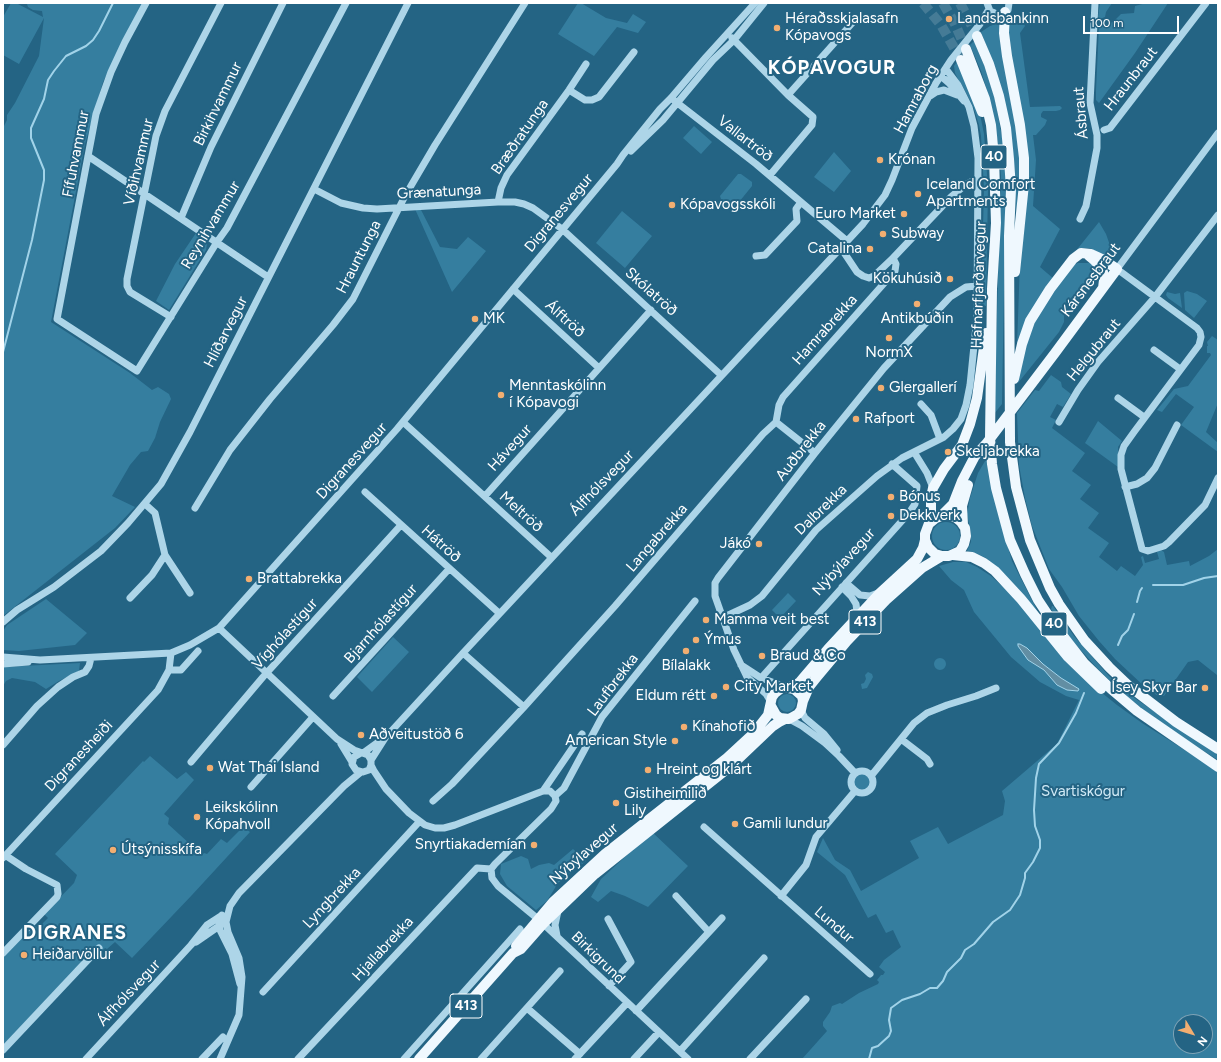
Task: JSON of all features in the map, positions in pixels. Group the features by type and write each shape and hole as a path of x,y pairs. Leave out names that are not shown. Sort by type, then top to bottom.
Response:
{"main road":[{"path":"1007,8 1004,33 1020,125 1024,173 1009,322"},
{"name":"Hafnarfjarðarvegur","path":"977,36 989,64 999,96 1008,144 1011,189 1009,322 1011,394"},
{"name":"Hafnarfjarðarvegur","path":"966,49 980,84 989,113 994,157 996,223 992,289 990,416 992,464 996,488 1005,524 1016,555 1029,584 1056,627 1084,663 1130,706"},
{"path":"961,60 983,114 991,153 996,201"},
{"path":"1084,253 1095,261 1103,272 1103,289"},
{"path":"1011,394 1018,357 1030,321 1046,294 1069,264 1077,256 1084,253 1096,255 1117,269"},
{"name":"Kársnesbraut","path":"986,444 1117,269"},
{"path":"930,523 932,513 931,497 933,488 944,469 962,445 972,418 977,398 992,289"},
{"name":"40","path":"1011,394 1009,406 1010,442 1016,487 1030,540 1043,574 1059,604 1085,641 1108,667 1134,690 1176,722 1218,749"},
{"path":"930,523 941,516 953,504 975,456 986,444"},
{"path":"963,525 962,512 964,498 968,485 986,444"},
{"path":"941,516 951,516 958,519 966,532 964,544 960,551 953,555"},
{"name":"413","path":"771,704 775,693 779,689 799,682 880,592 917,559 923,548 925,531 930,523"},
{"path":"925,540 932,552 942,556"},
{"path":"953,555 972,557 995,571 1021,599 1068,656 1090,679 1115,700 1130,706"},
{"name":"413","path":"787,719 798,714 809,687 817,676 876,611 922,568 942,556 953,555"},
{"path":"788,687 798,692 802,706"},
{"path":"771,704 776,715 787,719"},
{"name":"Nýbýlavegur","path":"419,1059 513,953 521,949 565,890 605,854 743,744 762,724 768,715 771,704"},
{"name":"40","path":"1130,706 1218,767"},
{"name":"Nýbýlavegur","path":"540,922 561,906 600,870 732,765 773,726 787,719"}],"street":[{"name":"Fífuhvammur","path":"57,319 96,114 106,83 125,42 146,3"},
{"name":"Víðihvammur","path":"171,317 130,292 127,286 127,279 156,136 165,111 221,3"},
{"name":"Birkihvammur","path":"181,218 211,147 283,3"},
{"name":"Reynihvammur","path":"57,319 137,371 227,228 346,3"},
{"name":"Hlíðarvegur","path":"3,622 17,610 54,587 101,551 145,504 161,484 187,437 408,3"},
{"name":"Hrauntunga","path":"195,508 230,450 353,299 405,196 435,145 525,3"},
{"name":"Digranesvegur","path":"3,657 40,660 171,653 190,645 219,628 403,422 617,164 647,136 706,57 755,3"},
{"name":"Digranesvegur","path":"674,100 734,40 764,3"},
{"name":"Ásbraut","path":"1080,219 1086,206 1097,148 1097,135 1090,103 1095,3"},
{"name":"Hraunbraut","path":"1104,130 1110,128 1206,3"},
{"path":"988,6 995,14 999,15 1007,8"},
{"name":"Hamraborg","path":"841,248 885,195 912,128 927,99 941,76 980,24 988,6"},
{"name":"Hamraborg","path":"980,24 995,14"},
{"path":"788,95 854,20"},
{"path":"728,34 788,95 812,116 813,123 770,175"},
{"path":"569,90 586,100 599,98 634,52"},
{"name":"Bræðratunga","path":"498,202 506,175 569,90 586,64"},
{"path":"933,488 926,470 914,452 940,439 953,429 961,419 966,405 970,385 977,316 979,178 976,141 969,106 958,85 946,69"},
{"path":"941,76 969,106"},
{"path":"927,99 933,93 940,90 948,90 960,96"},
{"name":"Vallartröð","path":"674,100 770,175 848,241"},
{"name":"Kársnesbraut","path":"1117,269 1218,134"},
{"path":"88,156 268,277"},
{"name":"Hamrabrekka","path":"841,248 857,272 869,278 874,276 951,197 965,185 979,178"},
{"name":"Grænatunga","path":"314,189 342,203 352,206 377,209 498,202 519,203 533,208 562,230"},
{"path":"756,256 766,255 797,221 796,209 801,202"},
{"name":"Helgubraut","path":"1059,422 1078,390 1098,362 1155,297 1218,215"},
{"name":"Skólatröð","path":"562,230 721,375"},
{"name":"Álfhólsvegur","path":"362,753 384,738 551,557 841,248"},
{"name":"Hamrabrekka","path":"776,422 779,405 784,397 895,271 897,268 893,258"},
{"path":"1117,269 1197,328 1201,337 1200,342 1124,446 1121,455 1121,469 1141,547 1148,551 1164,546 1188,524 1205,505 1218,478"},
{"name":"Auðbrekka","path":"771,704 766,694 747,677 740,665 715,596 714,589 718,578 815,453 884,368 950,297 963,289 977,286"},
{"name":"Álftröð","path":"513,290 600,368"},
{"name":"Hávegur","path":"485,496 651,310"},
{"path":"1154,350 1180,369"},
{"path":"1118,398 1144,417"},
{"path":"921,404 931,415 940,439"},
{"name":"Meltröð","path":"403,422 551,557"},
{"path":"776,422 815,453"},
{"name":"Langabrekka","path":"433,801 452,784 524,707 615,606 763,434 776,422"},
{"path":"1125,487 1137,484 1147,478 1177,425"},
{"name":"Dalbrekka","path":"722,618 750,605 762,596 816,530 831,515 892,464 914,452"},
{"name":"Nýbýlavegur","path":"761,678 909,513 915,504 917,486 892,464"},
{"path":"926,470 932,473 944,469"},
{"name":"Hátröð","path":"365,492 499,613"},
{"path":"145,504 155,513 165,555 190,593"},
{"name":"Víghólastígur","path":"191,762 267,673 401,525"},
{"path":"130,598 152,575 165,555"},
{"name":"Bjarnhólastígur","path":"333,696 449,569"},
{"path":"844,585 860,595 870,596 880,592"},
{"path":"844,585 856,604 857,612 855,619"},
{"name":"Laufbrekka","path":"555,796 564,788 602,717 695,602"},
{"path":"219,628 337,739 354,750 368,755 374,771 386,789"},
{"path":"169,670 180,670 198,651"},
{"name":"Digranesheiði","path":"4,856 158,690 169,670 171,653"},
{"path":"462,653 524,707"},
{"path":"3,745 37,706 58,686 85,672 89,666 91,658"},
{"name":"Digranesvegur","path":"3,664 27,663 40,660"},
{"path":"740,665 761,678 788,687"},
{"path":"871,776 914,723 927,713 996,688"},
{"path":"802,706 808,721 831,742 837,749 839,756"},
{"path":"251,787 313,716"},
{"path":"787,719 814,734 839,756 855,773"},
{"name":"Laufbrekka","path":"543,791 582,734"},
{"name":"Álfhólsvegur","path":"371,762 384,738"},
{"path":"337,739 349,756 356,770 362,772 386,789 419,822 431,827 444,828 543,791 550,791 555,796 556,801 551,809 499,859 491,869 492,878 498,886 540,922"},
{"path":"901,739 930,764"},
{"path":"353,764 356,755 362,753"},
{"path":"362,772 369,770 371,762"},
{"name":"Álfhólsvegur","path":"344,786 353,764"},
{"path":"862,771 871,776 872,786 868,791 861,793 855,791 851,785 855,773 862,771"},
{"name":"Álfhólsvegur","path":"86,1059 191,945 224,920 229,904 239,893 354,776 362,772"},
{"path":"781,896 806,865 816,837 855,791"},
{"name":"Lyngbrekka","path":"263,992 419,822"},
{"name":"Lundur","path":"704,827 870,974"},
{"path":"3,953 57,897 58,894 57,885 4,856"},
{"name":"Hjallabrekka","path":"298,1059 477,868 491,869"},
{"path":"676,896 709,932"},
{"path":"557,936 555,920 561,906"},
{"path":"636,1011 722,918"},
{"path":"608,919 631,962 609,986"},
{"path":"220,1059 239,1015 241,986 232,954 222,934 224,920"},
{"name":"Birkigrund","path":"540,922 557,936 683,1056 764,958"},
{"path":"404,1059 520,929"},
{"path":"3,1050 99,948"},
{"path":"481,1059 560,971"},
{"path":"750,1059 806,999"},
{"path":"527,1008 578,1057 627,1003"},
{"path":"634,1059 659,1032"},
{"path":"202,1059 223,1037"}],"green space":[{"path":"11,3 16,3 43,17 42,11 33,10 28,7 27,4 144,3 103,82 85,144 51,322 130,373 152,390 158,387 169,394 171,399 148,451 141,452 130,465 112,496 135,507 115,528 3,616 3,128 7,120 7,115 15,103 39,56 44,18 19,64 3,55 3,17"},
{"path":"578,3 581,3 606,18 627,23 633,14 646,22 638,33 617,27 594,56 558,34"},
{"path":"1100,3 1112,3 1106,12 1105,17 1100,19 1098,17"},
{"path":"1146,3 1168,3 1135,53 1099,103 1096,100 1096,90 1099,25 1109,24 1121,14 1134,13 1135,6"},
{"path":"1013,20 1018,25 1024,24 1025,26 1020,33 1030,107 1060,106 1062,108 1056,111 1043,111 1041,117 1047,120 1045,125 1036,135 1033,135 1036,160 1033,206 1060,229 1040,267 1054,279 1017,346 1020,261 1025,202 1008,39 1008,21"},
{"path":"1001,22 1016,125 1020,164 1016,216 1014,163 1010,125 994,66 981,32 990,26"},
{"path":"974,41 986,70 995,99 1003,142 1006,176 1002,404 994,414 1001,176 998,143 990,100 981,71 970,45"},
{"path":"958,60 980,114 984,134 988,188 986,306 981,305 984,188 981,136 973,106 955,73 954,66"},
{"path":"694,126 712,142 701,154 683,138"},
{"path":"834,152 851,171 834,192 814,177"},
{"path":"738,174 741,174 752,182 752,186 735,207 731,208 721,199 720,196"},
{"path":"420,208 440,247 457,249 468,237 486,251 452,292 415,209"},
{"path":"622,211 652,236 625,268 596,243"},
{"path":"1099,222 1115,255 1111,260 1090,248 1083,248 1075,252"},
{"path":"196,233 205,240 207,244 206,250 169,310 156,301 175,264"},
{"path":"1091,263 1099,274 1078,301 1072,302 1064,314 1064,322 1059,332 1018,383 1024,344 1044,302 1074,264"},
{"path":"1187,291 1197,294 1207,301 1194,318 1185,310 1184,293"},
{"path":"1167,292 1175,294 1180,293 1182,308 1168,298 1166,295"},
{"path":"1212,336 1218,340 1218,403 1206,432 1218,443 1218,452 1181,425 1194,407 1176,394 1162,412 1157,410 1174,389 1188,386 1211,355 1210,353 1207,353 1207,342"},
{"path":"1051,375 1061,382 1062,387 1071,394 1063,407 1057,404 1050,417 1056,420 1052,428 1085,453 1072,471 1091,485 1080,499 1099,513 1088,528 1109,543 1099,557 1117,571 1121,566 1135,576 1143,565 1141,557 1143,556 1145,563 1159,559 1157,552 1161,550 1164,552 1167,565 1189,561 1190,566 1209,556 1218,549 1218,681 1217,675 1198,660 1188,662 1164,696 1158,696 1145,687 1115,659 1099,641 1079,616 1062,587 1049,569 1032,526 1025,498 1019,465 1017,413 1035,390 1039,391"},
{"path":"1098,421 1122,441 1118,447 1118,467 1085,443"},
{"path":"988,456 1003,529 1012,561 1038,612 1037,614 1026,597 1001,571 986,558 967,551 971,542 967,514 970,498 978,473"},
{"path":"946,522 956,526 960,536 956,546 946,550 936,546 932,536 936,526"},
{"name":"Svartiskógur","path":"953,562 966,562 991,576 1015,598 1081,676 1142,723 1218,771 1218,1059 802,1059 827,1031 823,1026 823,1022 832,1006 840,1003 842,1004 859,993 878,984 879,982 877,980 885,972 879,967 884,960 901,947 893,930 886,933 876,914 868,918 845,875 817,852 823,838 835,860 850,870 861,891 919,858 910,841 938,827 948,844 1003,815 1005,801 1002,791 1057,744 1079,700 1066,696 1040,682 1011,657 974,612 964,590 951,580 939,566"},
{"path":"788,593 796,601 780,618 772,610"},
{"path":"46,599 87,633 75,645 19,651 3,650 3,631 7,625"},
{"path":"1052,606 1074,636 1109,676 1136,699 1218,755 1218,760 1166,727 1122,693 1096,667 1064,630 1051,609"},
{"path":"393,637 409,652 372,692 357,677"},
{"path":"938,658 942,658 946,664 942,670 938,670 934,666 934,662"},
{"path":"80,663 79,671 46,689 35,682 12,678 6,681 3,686 3,667"},
{"path":"868,672 872,674 873,677 867,688 862,689 861,684 864,683 866,679 865,675"},
{"path":"787,694 793,697 796,703 793,709 787,712 781,709 778,703 781,697"},
{"path":"150,756 177,779 186,772 194,780 164,814 169,818 168,824 202,855 204,853 207,854 221,839 227,843 243,827 250,832 132,958 115,942 107,949 105,948 97,956 92,951 85,952 81,956 81,963 4,1044 3,956 34,925 38,928 48,918 44,914 74,883 77,875 55,854 143,761 144,762"},
{"path":"862,774 869,779 870,782 865,789 862,790 855,785 854,782 859,775"},
{"path":"652,832 688,866 648,907 611,891 598,902 591,897 601,879"},
{"path":"573,849 586,861 558,883 547,901 536,910 507,886 500,874 501,864 521,856 528,859 531,869 539,865 549,863 554,865"}],"shaded area":[{"path":"1018,644 1027,648 1043,664 1061,678 1079,689 1078,691 1067,690 1057,685 1044,670 1028,660"}],"waterway":[{"path":"3,352 32,240 44,180 44,170 31,138 31,128 44,99 48,80 66,56 86,46 93,40 113,3"},
{"path":"1153,585 1183,585 1204,578 1218,576"},
{"path":"1137,602 1142,588"},
{"path":"1118,645 1122,636 1128,630 1134,614"},
{"path":"869,1059 872,1048 878,1046 889,1036 891,1031 889,1020 891,1008 902,1000 920,994 930,988 937,988 943,981 947,972 961,958 965,950 974,944 993,922 1010,910 1020,895 1025,873 1033,862 1040,848 1040,840 1035,826 1034,810 1036,778 1039,764 1059,743 1076,713 1084,693"}],"tunnel":[{"path":"923,3 941,25 961,60"},
{"path":"943,3 955,24 966,49"},
{"path":"960,3 977,36"}],"place":[{"name":"Landsbankinn","path":"949,19"},
{"name":"Héraðsskjalasafn Kópavogs","path":"777,28"},
{"name":"Krónan","path":"880,160"},
{"name":"Iceland Comfort Apartments","path":"918,194"},
{"name":"Kópavogsskóli","path":"672,205"},
{"name":"Euro Market","path":"904,214"},
{"name":"Subway","path":"883,234"},
{"name":"Catalina","path":"870,249"},
{"name":"Kökuhúsið","path":"950,279"},
{"name":"Antikbúðin","path":"917,304"},
{"name":"MK","path":"475,319"},
{"name":"NormX","path":"889,338"},
{"name":"Glergallerí","path":"881,388"},
{"name":"Menntaskólinn í Kópavogi","path":"501,395"},
{"name":"Rafport","path":"856,419"},
{"name":"Skeljabrekka","path":"948,452"},
{"name":"Bónus","path":"891,497"},
{"name":"Dekkverk","path":"891,516"},
{"name":"Jákó","path":"759,544"},
{"name":"Brattabrekka","path":"249,579"},
{"name":"Mamma veit best","path":"706,620"},
{"name":"Ýmus","path":"696,640"},
{"name":"Bílalakk","path":"686,651"},
{"name":"Braud & Co","path":"762,656"},
{"name":"City Market","path":"726,687"},
{"name":"Ísey Skyr Bar","path":"1205,688"},
{"name":"Eldum rétt","path":"714,696"},
{"name":"Kínahofið","path":"684,727"},
{"name":"Aðveitustöð 6","path":"361,735"},
{"name":"American Style","path":"675,741"},
{"name":"Wat Thai Island","path":"210,768"},
{"name":"Hreint og klárt","path":"648,770"},
{"name":"Gistiheimilið Lily","path":"616,803"},
{"name":"Leikskólinn Kópahvoll","path":"197,817"},
{"name":"Gamli lundur","path":"735,824"},
{"name":"Snyrtiakademían","path":"534,845"},
{"name":"Útsýnisskífa","path":"113,850"},
{"name":"Heiðarvöllur","path":"24,955"}],"district":[{"name":"KÓPAVOGUR","path":"832,68"},
{"name":"DIGRANES","path":"75,933"}]}
